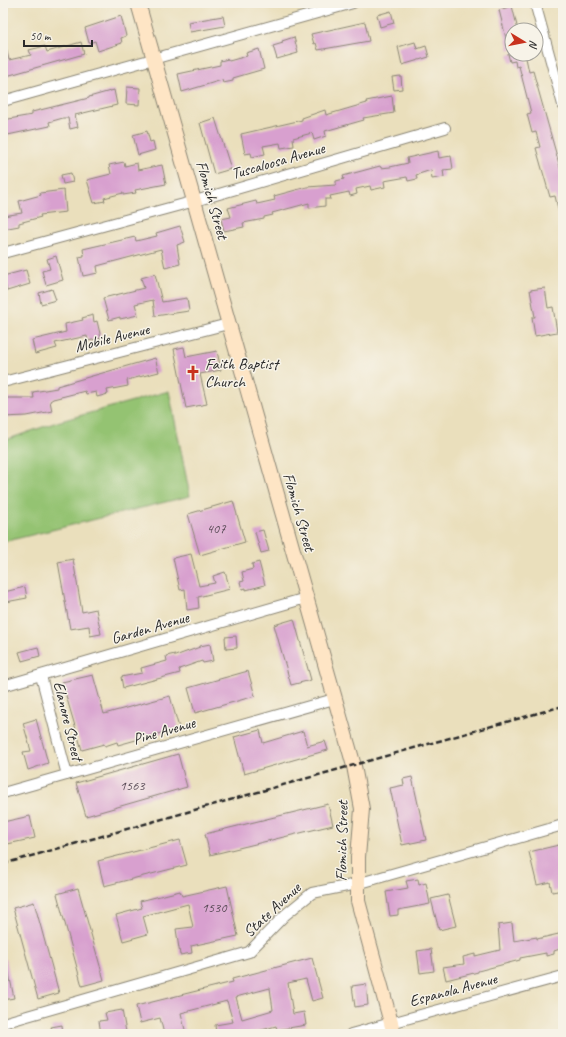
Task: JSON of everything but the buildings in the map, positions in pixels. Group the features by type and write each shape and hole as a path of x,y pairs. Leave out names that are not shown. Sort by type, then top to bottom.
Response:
{"street":[{"name":"Flomich Street","path":"138,3 354,766 362,809 357,884 362,918 393,1028"},
{"path":"3,101 353,3"},
{"path":"535,3 563,104"},
{"name":"Tuscaloosa Avenue","path":"3,253 195,201 445,128"},
{"name":"Mobile Avenue","path":"3,382 228,324"},
{"name":"Garden Avenue","path":"3,686 306,598"},
{"name":"Elanore Street","path":"41,676 67,775"},
{"name":"Pine Avenue","path":"3,793 334,699"},
{"name":"State Avenue","path":"3,1023 249,952 285,915 312,893 357,884 563,825"},
{"name":"Espanola Avenue","path":"351,1034 393,1028 563,976"}],"green space":[{"path":"169,391 190,496 3,542 3,441 57,422"}],"railway":[{"path":"3,864 563,706"}],"place":[{"name":"Faith Baptist Church","path":"193,373"}]}
